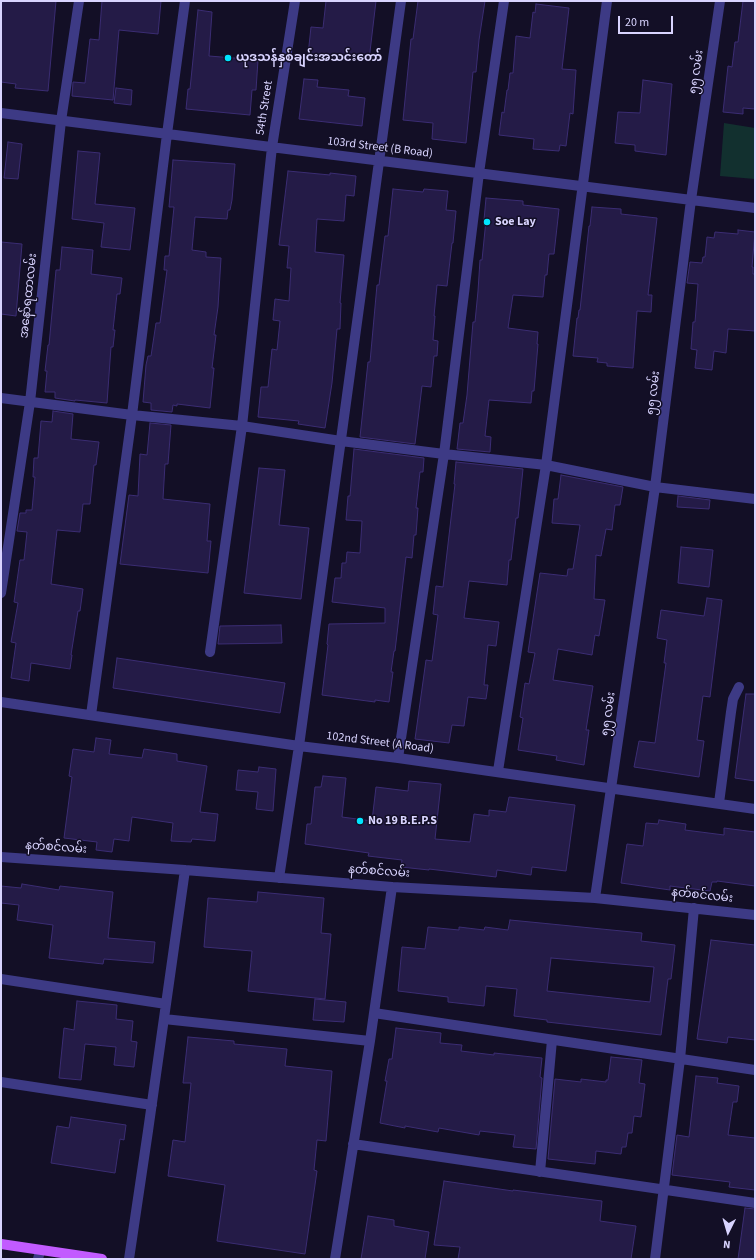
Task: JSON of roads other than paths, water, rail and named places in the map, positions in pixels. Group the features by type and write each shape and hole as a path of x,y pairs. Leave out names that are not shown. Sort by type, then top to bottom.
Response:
{"main road":[{"path":"1,1244 39,1255 102,1259"}],"street":[{"name":"အနော်ရထာလမ်း","path":"1,593 30,402 61,121 79,1"},
{"path":"91,715 132,415 185,1"},
{"name":"54th Street","path":"210,652 242,426 272,147 295,1"},
{"path":"279,878 299,746 401,1"},
{"path":"398,758 444,454 479,173 504,1"},
{"path":"498,772 546,465 607,1"},
{"name":"၅၅ လမ်း","path":"595,898 655,488 691,200 720,1"},
{"name":"103rd Street (B Road)","path":"1,113 755,208"},
{"path":"1,398 132,415 242,426 341,441 546,465 655,488 755,499"},
{"path":"719,803 733,699 739,688"},
{"name":"102nd Street (A Road)","path":"1,702 299,746 398,758 755,809"},
{"name":"နတ်စင်လမ်း","path":"1,857 392,887 595,898 755,915"},
{"path":"129,1259 185,870"},
{"path":"335,1259 370,1040 392,887"},
{"path":"654,1259 680,1059 694,908"},
{"path":"1,980 166,1004"},
{"path":"374,1013 755,1070"},
{"path":"164,1019 370,1040"},
{"path":"540,1172 552,1040"},
{"path":"1,1082 152,1105"},
{"path":"353,1144 755,1203"}],"place":[{"name":"ယုဒသန်နှစ်ချင်းအသင်းတော်","path":"228,58"},
{"name":"Soe Lay","path":"487,222"},
{"name":"No 19 B.E.P.S","path":"360,821"}]}
